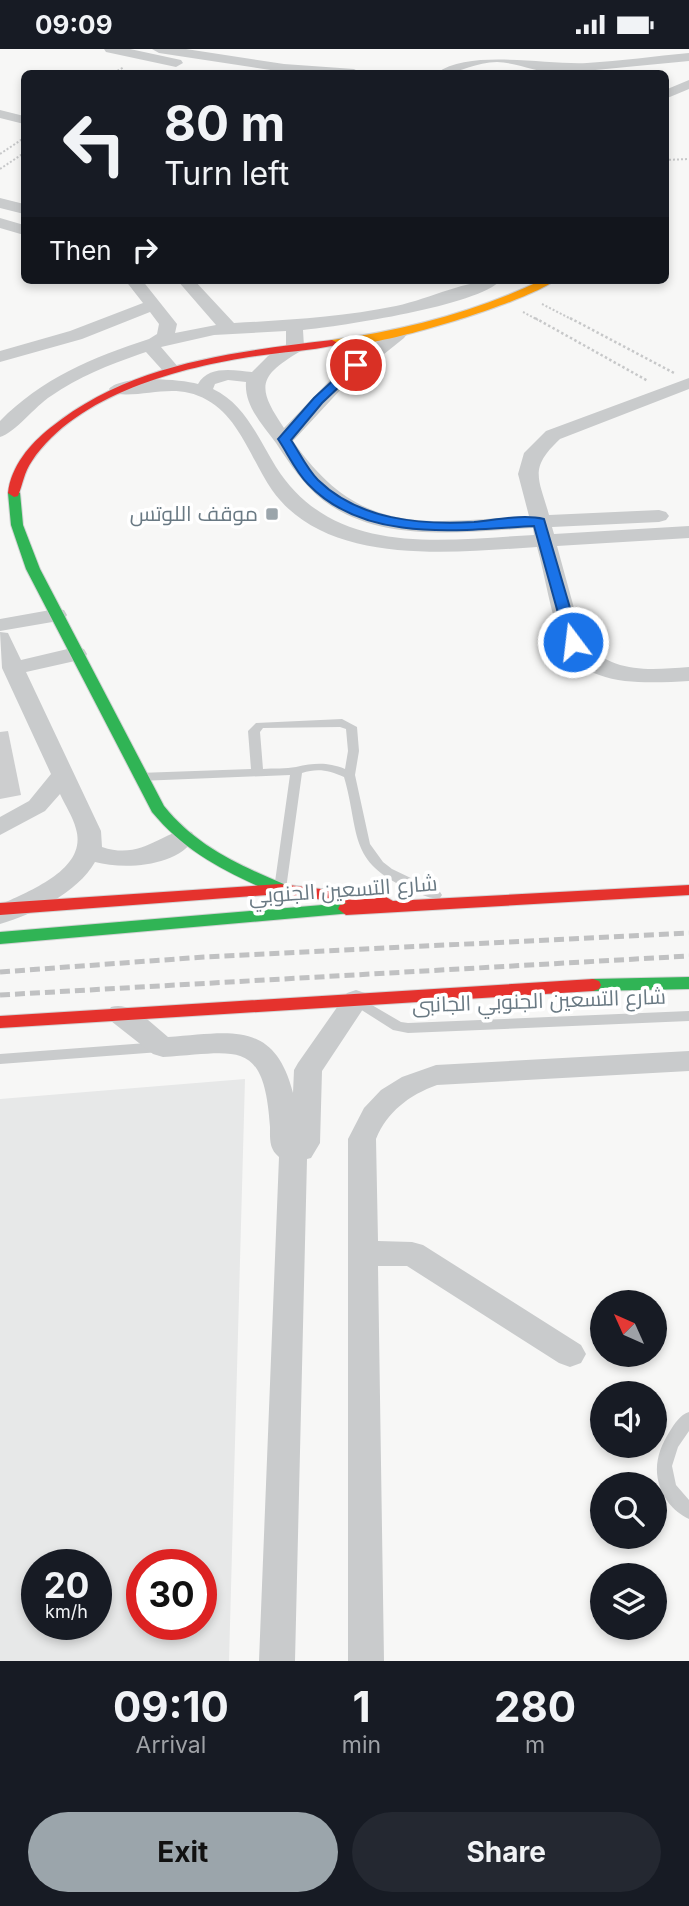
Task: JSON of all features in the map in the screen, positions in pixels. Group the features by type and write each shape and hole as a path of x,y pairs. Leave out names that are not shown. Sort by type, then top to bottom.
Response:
{"street":[{"path":"111,49 215,70"},
{"path":"159,49 312,70"},
{"path":"458,65 459,50 485,49"},
{"path":"498,49 515,60"},
{"path":"681,49 689,57"},
{"path":"449,70 458,65 484,60 515,60 539,65 585,67 689,57"},
{"path":"539,65 550,70"},
{"path":"645,70 689,67"},
{"path":"669,93 689,84"},
{"path":"0,114 21,119"},
{"path":"0,125 21,130"},
{"path":"0,203 21,208"},
{"path":"0,232 14,227"},
{"path":"136,284 168,324"},
{"path":"189,284 229,328"},
{"path":"0,413 27,404 93,367 151,345 199,332 344,321 420,305 480,284"},
{"path":"280,889 225,865 183,838 154,806 56,615 14,519 14,487 28,457 52,431 114,390 170,368 235,354 398,334 437,325 506,303 543,284"},
{"path":"0,357 76,335 154,305"},
{"path":"168,324 194,322 216,314"},
{"path":"151,345 165,336 168,324"},
{"path":"294,325 295,347"},
{"path":"284,439 337,383 398,334"},
{"path":"151,345 170,368"},
{"path":"295,347 276,358 256,378 255,397 312,481 333,499 364,513 402,523 443,528 689,532"},
{"path":"203,391 203,386 216,376 237,373 256,378"},
{"path":"678,383 553,435 542,444 529,463 528,474 573,642 583,658 605,670 632,676 689,674"},
{"path":"114,390 145,385 175,386 203,391 215,397 232,411 282,492 300,510 326,524 358,536 393,544 432,547 543,530 689,515"},
{"path":"0,431 27,404"},
{"path":"4,911 64,879 80,866 89,851 89,831 1,638 56,615"},
{"path":"13,669 76,654"},
{"path":"0,827 37,806 63,775"},
{"path":"89,851 106,859 127,861 148,858 183,838"},
{"path":"4,911 280,889 400,905"},
{"name":"شارع التسعين الجنوبي","path":"0,938 400,905 689,890"},
{"path":"0,1022 572,986 689,983"},
{"path":"120,1014 163,1047 230,1043 249,1046 261,1053 275,1075 282,1101 285,1147 293,1152 302,1150 306,1143 308,1070 356,1000"},
{"path":"366,1661 362,1139 368,1123 380,1106 396,1092 416,1081 458,1072 689,1061"},
{"path":"278,1661 293,1152"},
{"path":"363,1253 412,1254 570,1354"}],"lane":[{"path":"257,772 254,731 260,725 342,723 351,727 355,755 349,775 360,832 369,857 395,877 452,902"},
{"path":"139,777 296,771 310,765 323,764 349,775"},
{"path":"280,889 296,771"},
{"name":"شارع التسعين الجنوبي الجانبى","path":"356,1000 391,1023 408,1028 689,1016"},
{"path":"0,1059 163,1047"},
{"path":"689,1419 672,1439 665,1454 664,1475 670,1493 689,1511"}],"path":[{"path":"0,154 21,140"},
{"path":"0,169 21,155"},
{"path":"669,160 689,159"},
{"path":"524,294 678,383"},
{"path":"506,303 678,383"}],"shaded area":[{"path":"245,1079 229,1661 0,1661 0,1099"}],"building":[{"path":"8,731 21,795 0,799 0,732"}],"railway":[{"path":"0,972 204,957 689,933"},
{"path":"0,995 689,956"}],"traffic: fast":[{"path":"14,493 17,525 33,569 157,808 183,836 212,857 280,889"},
{"path":"0,938 346,909"},
{"path":"593,985 689,983"}],"traffic: slow":[{"path":"332,343 444,322 498,304 542,284"}],"traffic: jam":[{"path":"14,493 17,477 40,443 75,413 108,394 143,379 218,359 332,343"},
{"path":"0,909 280,889 386,903"},
{"path":"346,909 689,890"},
{"path":"0,1022 593,985"}],"place":[{"name":"موقف اللوتس","path":"272,514"}],"route":[{"path":"356,365 300,419 284,439 312,481 333,499 364,513 402,523 443,528 540,522 573,642"}]}
